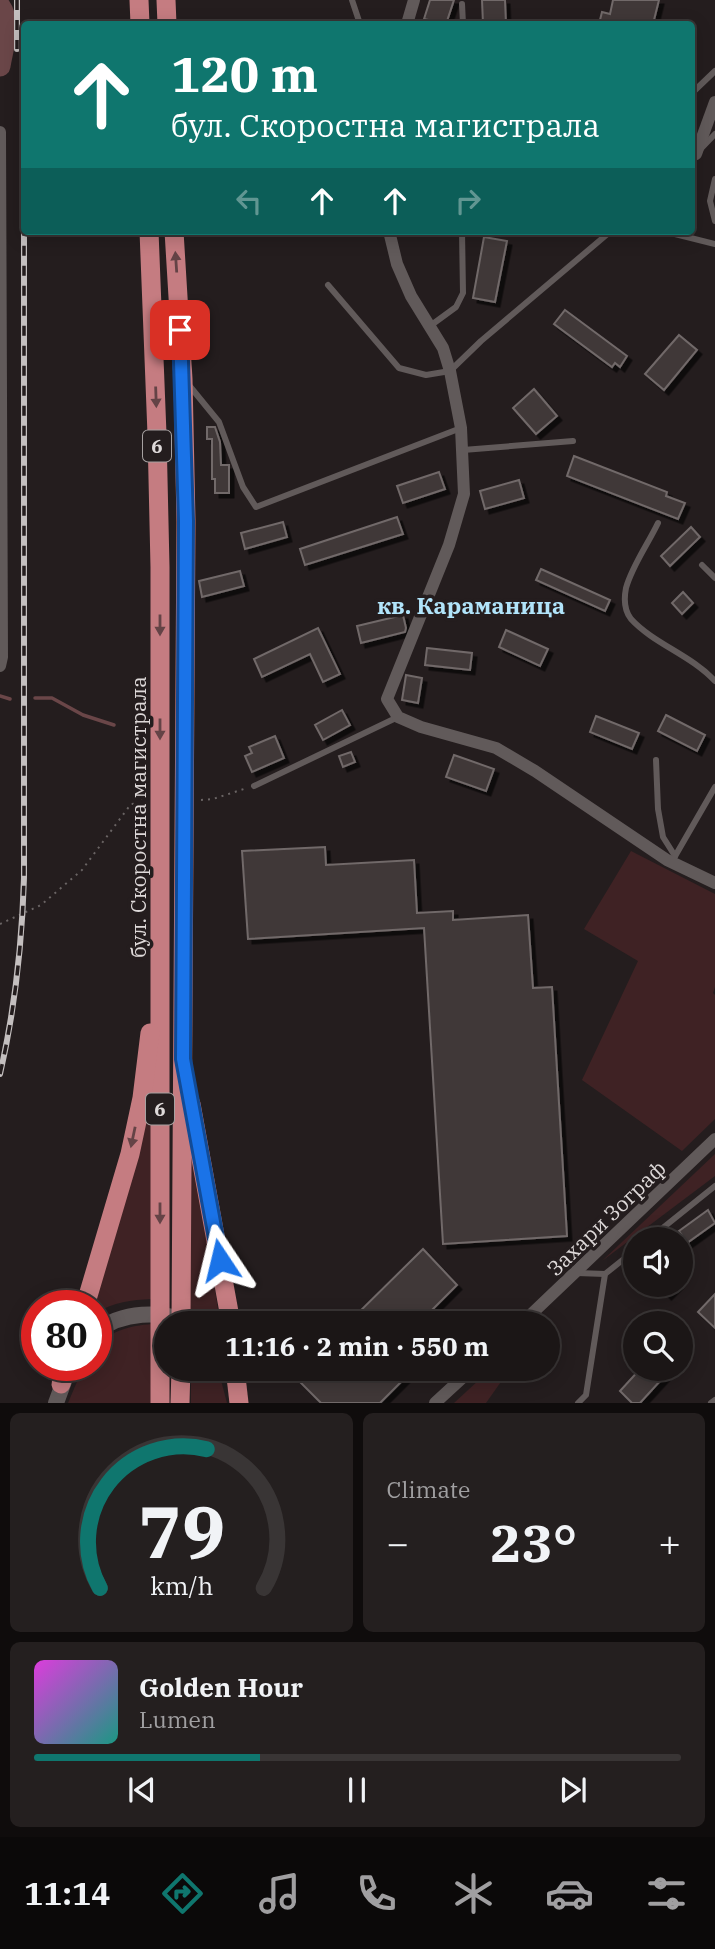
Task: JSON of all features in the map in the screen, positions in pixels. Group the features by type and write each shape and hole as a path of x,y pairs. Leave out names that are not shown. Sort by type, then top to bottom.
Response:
{"highway":[{"path":"139,0 140,21"},
{"path":"166,0 167,21"},
{"name":"бул. Скоростна магистрала","path":"149,235 160,567 160,1403"},
{"name":"6","path":"174,235 183,379 186,535 181,1311"},
{"path":"90,1290 130,1154 142,1098 161,949"},
{"path":"183,1059 229,1311"},
{"path":"180,1403 181,1381"},
{"path":"236,1381 238,1403"}],"main road":[{"path":"112,1324 141,1314 154,1315"},
{"path":"230,1381 238,1403"}],"street":[{"path":"410,21 414,0"},
{"path":"695,153 715,102"},
{"path":"0,132 0,666"},
{"path":"390,235 397,264 411,296 443,348 450,371 461,428 464,494 449,545 387,699 398,717 421,727 496,748 715,883"},
{"name":"Захари Зограф","path":"535,1311 715,1139"},
{"path":"435,1403 459,1381"}],"lane":[{"path":"352,0 359,21"},
{"path":"462,4 463,21"},
{"path":"695,90 715,71"},
{"path":"695,155 715,134"},
{"path":"715,179 710,201 715,221"},
{"path":"430,326 456,307 463,293 462,235"},
{"path":"328,285 399,368 426,375 450,371 481,341 606,235"},
{"path":"679,235 715,244"},
{"path":"183,379 219,422 243,487 256,507 461,428"},
{"path":"463,450 573,441"},
{"path":"658,523 627,586 624,603 630,618 702,666 715,681"},
{"path":"702,565 715,578"},
{"path":"254,786 398,717"},
{"path":"656,760 658,809 663,837 673,859"},
{"path":"673,859 715,787"},
{"path":"664,1227 715,1186"},
{"path":"577,1273 605,1274 623,1260"},
{"path":"578,1403 586,1395 605,1274"}],"path":[{"path":"0,924 41,905 82,870 131,804 142,803 142,783"},
{"path":"200,800 213,799 254,786"}],"shaded area":[{"path":"631,851 715,894 715,1119 682,1151 582,1080 638,961 584,929"},
{"path":"154,1083 152,1299 112,1305 112,1290 95,1290 149,1112"},
{"path":"190,1124 218,1311 190,1310"},
{"path":"715,1154 715,1176 647,1227 638,1227"},
{"path":"623,1241 623,1245 602,1261"},
{"path":"152,1324 153,1403 68,1403 77,1381 112,1381 112,1335 136,1326"},
{"path":"191,1381 221,1381 227,1403 191,1403"},
{"path":"478,1381 502,1381 486,1403 454,1403"}],"building":[{"path":"430,0 454,0 447,21 424,19"},
{"path":"482,0 505,0 506,21 483,21"},
{"path":"613,0 659,0 654,21 600,21 602,12 610,14"},
{"path":"484,237 507,241 495,302 473,298"},
{"path":"565,310 627,356 620,367 615,363 612,367 554,324"},
{"path":"679,335 697,350 664,390 645,374"},
{"path":"534,389 557,416 536,434 513,408"},
{"path":"207,427 215,427 220,442 221,465 229,465 229,493 215,493 215,479 212,479 212,439 207,439"},
{"path":"574,456 667,492 666,496 685,503 678,519 567,476"},
{"path":"439,472 445,489 403,503 397,486"},
{"path":"519,480 524,498 485,509 480,491"},
{"path":"397,517 403,534 305,565 300,549"},
{"path":"283,522 287,537 245,549 241,533"},
{"path":"691,527 700,537 670,566 661,556"},
{"path":"541,569 610,600 605,611 536,580"},
{"path":"240,571 244,586 202,597 199,581"},
{"path":"683,592 693,603 682,614 672,603"},
{"path":"403,615 405,632 361,643 357,626"},
{"path":"318,628 340,674 323,682 310,654 262,677 254,659"},
{"path":"506,630 548,649 540,666 499,647"},
{"path":"427,648 472,653 470,670 425,665"},
{"path":"406,675 422,678 418,703 402,700"},
{"path":"342,710 350,725 323,740 315,725"},
{"path":"666,715 705,735 697,751 658,731"},
{"path":"596,716 639,733 632,749 590,732"},
{"path":"275,736 284,758 252,772 245,756 252,753 249,747"},
{"path":"351,752 355,762 343,767 339,756"},
{"path":"454,755 494,769 486,791 446,777"},
{"path":"325,847 326,865 414,860 417,913 453,911 453,920 528,915 533,988 552,987 567,1236 443,1244 424,928 248,939 242,851"},
{"path":"708,1210 715,1223 693,1239 693,1227 685,1227"},
{"path":"423,1249 457,1285 431,1311 360,1311"},
{"path":"715,1294 715,1328 698,1312"},
{"path":"299,1381 402,1381 380,1403 321,1403"},
{"path":"629,1381 660,1381 640,1403 632,1403 620,1391"}],"waterway":[{"path":"0,6 6,27 0,66"},
{"path":"0,696 10,699"},
{"path":"35,698 52,698 83,715 114,725"}],"railway":[{"path":"17,0 17,49"},
{"path":"0,1074 17,976 24,878 24,235"}],"district":[{"name":"кв. Караманица","path":"471,605"}],"route":[{"path":"180,330 186,521 183,1059 220,1260"}]}
